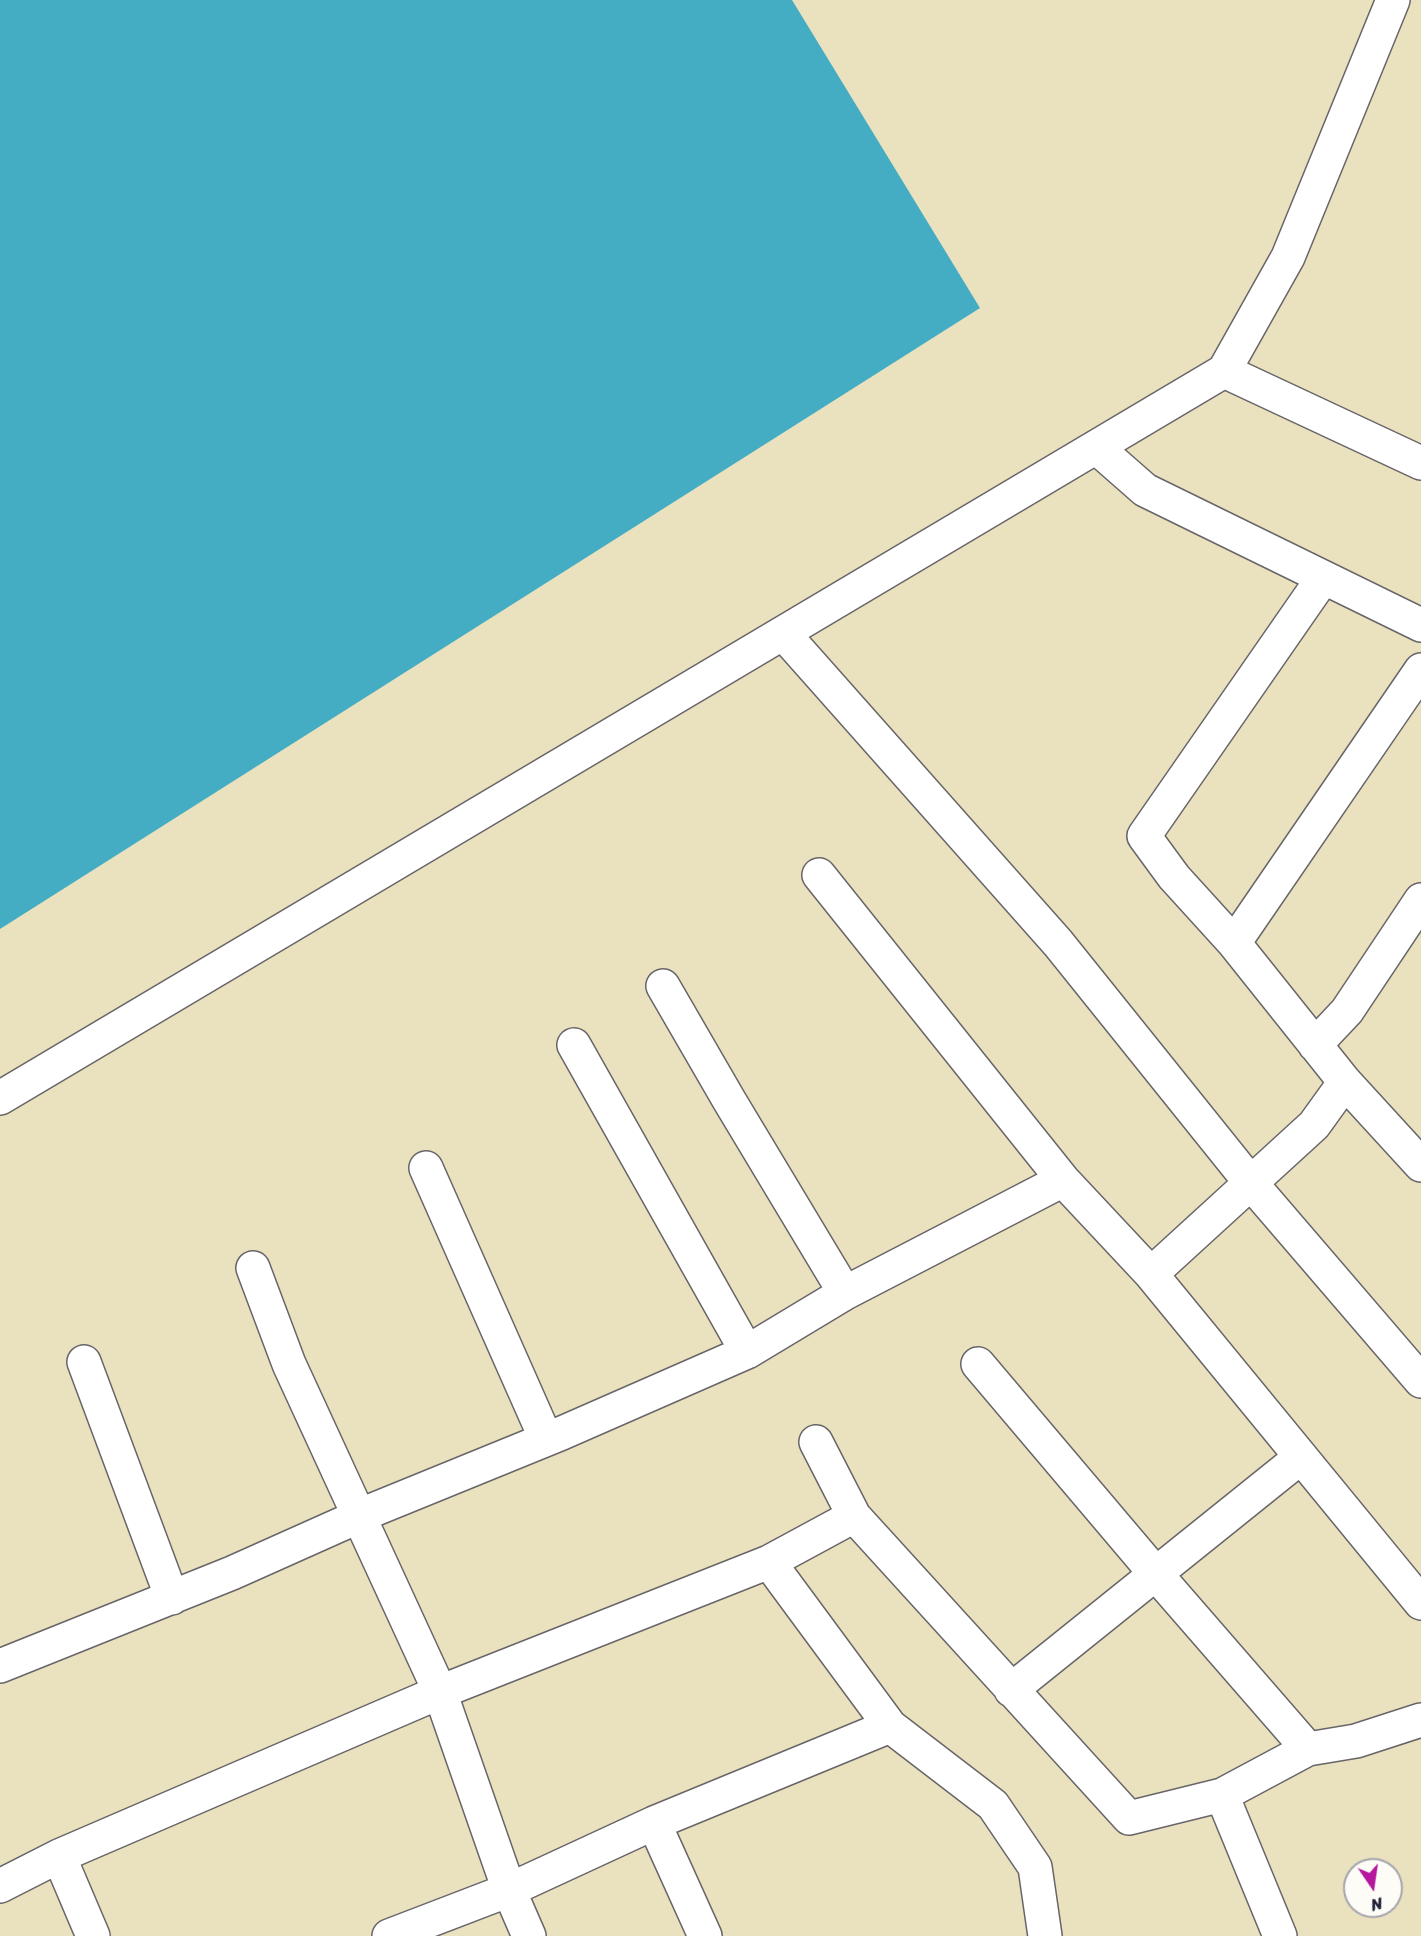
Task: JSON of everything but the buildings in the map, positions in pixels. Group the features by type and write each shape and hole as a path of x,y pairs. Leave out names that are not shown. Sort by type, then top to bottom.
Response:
{"street":[{"path":"0,1098 1224,371 1288,257 1393,0"},
{"path":"1224,371 1421,463"},
{"path":"1096,447 1145,490 1421,625"},
{"path":"1323,578 1144,836 1174,877 1234,943 1345,1082 1417,1151"},
{"path":"783,633 1058,944 1250,1182 1421,1381"},
{"path":"1234,943 1421,670"},
{"path":"819,875 1063,1179 1151,1274 1421,1603"},
{"path":"1315,1045 1347,1011 1421,900"},
{"path":"663,986 845,1293"},
{"path":"574,1045 747,1352"},
{"path":"1151,1274 1314,1125 1345,1082"},
{"path":"426,1168 546,1439"},
{"path":"0,1666 172,1598 747,1352 845,1293 1063,1179"},
{"path":"253,1268 289,1364 440,1692 509,1890 529,1936"},
{"path":"84,1362 172,1598"},
{"path":"978,1364 1308,1749"},
{"path":"816,1442 854,1516 1129,1818 1222,1795 1308,1749 1356,1741 1421,1720"},
{"path":"1011,1690 1301,1456"},
{"path":"0,1886 59,1856 440,1692 769,1562 854,1516"},
{"path":"769,1562 890,1726 993,1804 1035,1866 1046,1936"},
{"path":"389,1936 509,1890 654,1823 890,1726"},
{"path":"1222,1795 1280,1936"},
{"path":"654,1823 705,1936"},
{"path":"59,1856 93,1936"}],"water":[{"path":"0,0 792,0 980,308 0,929"}]}
